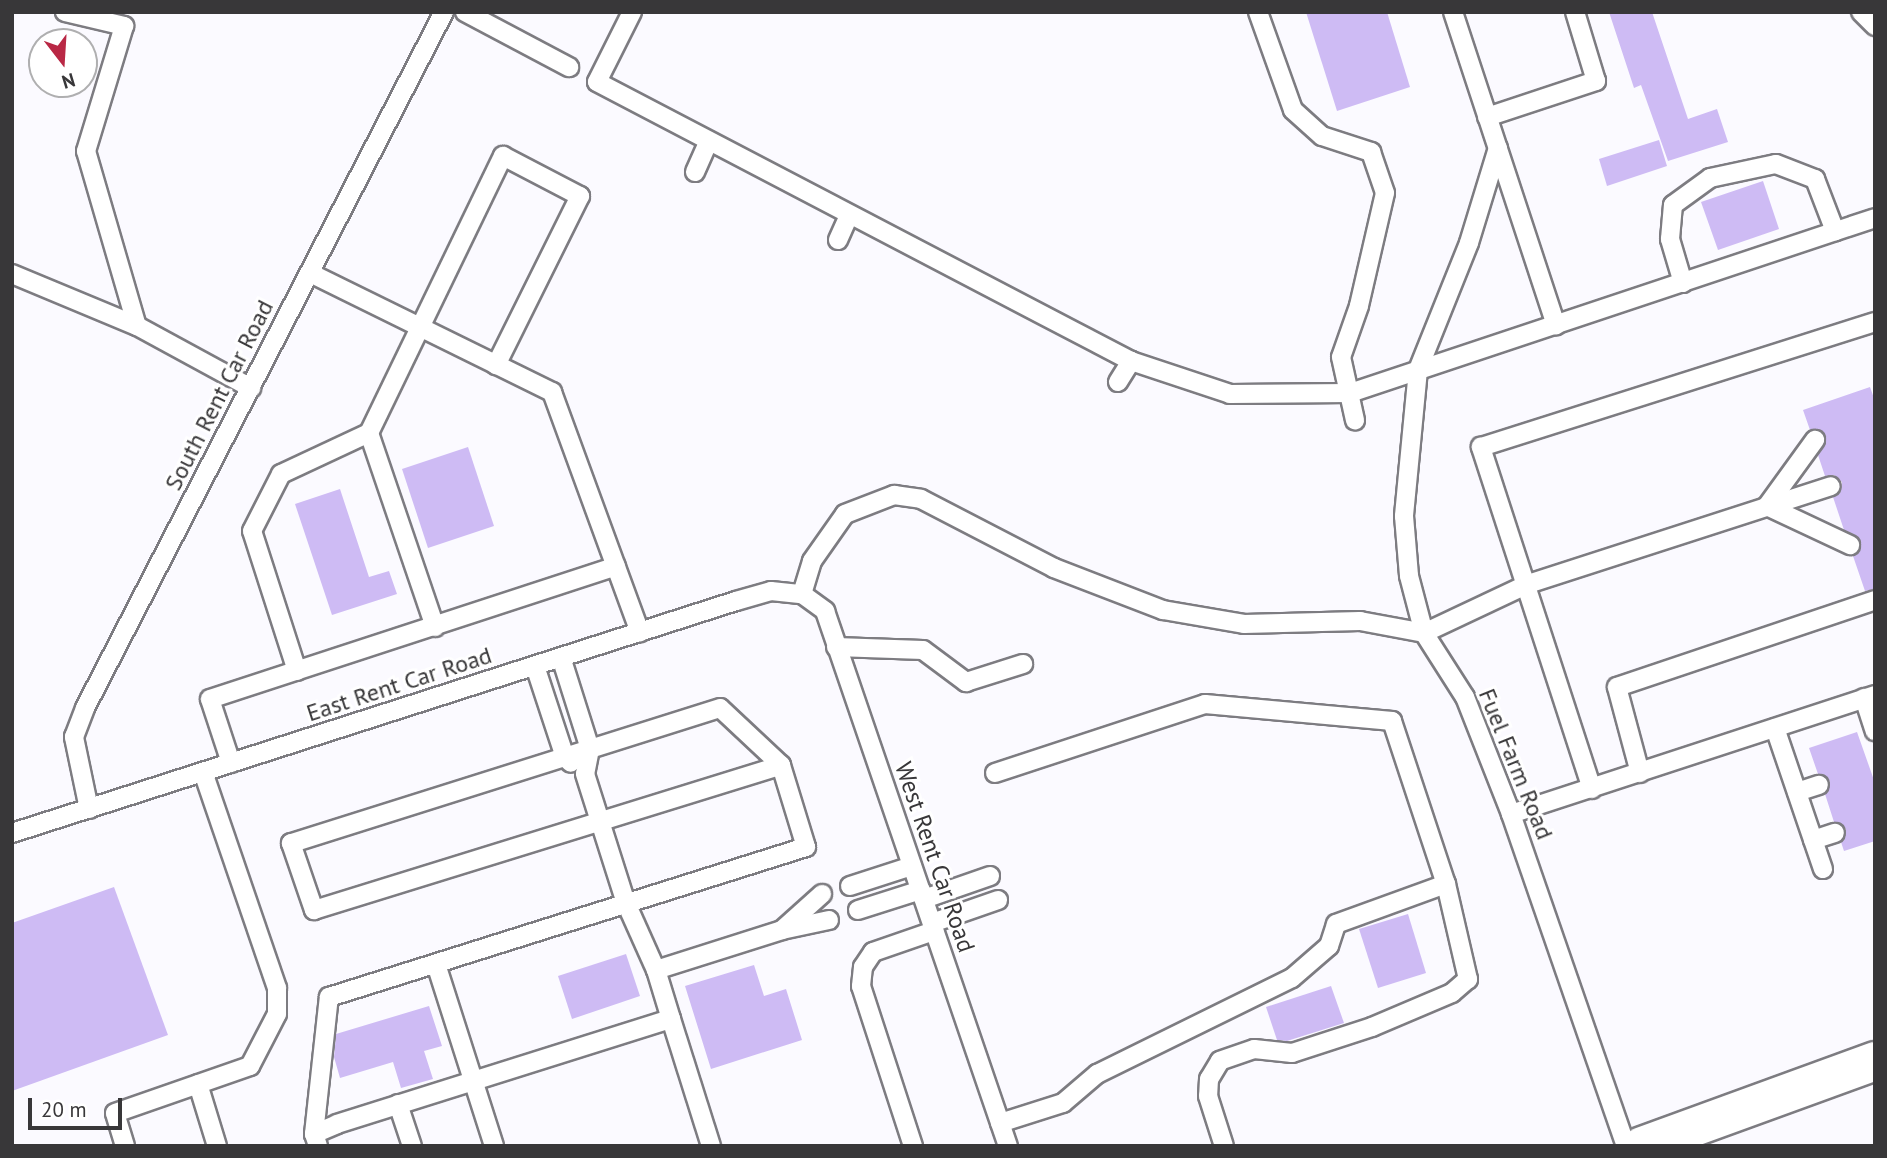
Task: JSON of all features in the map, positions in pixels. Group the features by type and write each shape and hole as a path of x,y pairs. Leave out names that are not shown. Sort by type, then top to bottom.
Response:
{"main road":[{"path":"1642,1146 1875,1061"}],"lane":[{"path":"65,12 124,26 86,151 137,326"},
{"name":"South Rent Car Road","path":"89,809 74,737 85,708 444,12"},
{"path":"466,12 569,67"},
{"path":"632,12 597,82 1131,361 1230,394 1350,393 1875,218"},
{"path":"1258,12 1293,110 1322,136 1371,152 1385,194 1366,282 1341,357 1354,420"},
{"path":"1453,12 1556,326"},
{"path":"1487,117 1596,81 1575,12"},
{"path":"1861,12 1875,26"},
{"path":"695,172 709,141"},
{"name":"Fuel Farm Road","path":"1498,148 1469,243 1418,370 1404,516 1409,576 1424,633 1465,697 1511,814 1626,1146"},
{"path":"297,671 252,531 281,474 369,433 503,156 580,196 496,365"},
{"path":"1683,283 1670,239 1673,205 1710,178 1776,164 1815,180 1835,231"},
{"path":"838,240 849,215"},
{"path":"310,273 552,392 640,632"},
{"path":"12,274 137,326 251,388"},
{"path":"1592,789 1528,584 1481,447 1875,323"},
{"path":"1118,382 1131,361"},
{"path":"369,433 435,626"},
{"path":"1767,506 1815,440"},
{"path":"802,594 812,561 845,514 894,495 921,499 1054,568 1163,610 1244,624 1360,621 1424,633 1528,584 1830,486"},
{"path":"1767,506 1850,545"},
{"path":"231,763 210,699 616,566"},
{"name":"East Rent Car Road","path":"12,833 771,591 802,594"},
{"name":"West Rent Car Road","path":"802,594 825,611 1008,1146"},
{"path":"1640,773 1617,687 1875,600"},
{"path":"836,646 923,650 966,682 1023,664"},
{"path":"561,657 590,749 585,774 626,904 656,970 711,1146"},
{"path":"535,666 565,757 585,774"},
{"path":"1511,814 1869,696 1875,731"},
{"path":"995,772 1205,704 1392,720 1446,884 1468,979 1452,993 1372,1027 1292,1053 1254,1049 1220,1061 1209,1079 1208,1096 1224,1146"},
{"path":"671,1019 398,1104 316,1140 329,997 806,847 781,765 720,708 291,843 314,910 781,765"},
{"path":"1775,728 1823,869"},
{"path":"125,1146 115,1113 250,1066 277,1014 277,988 203,772"},
{"path":"1797,792 1819,785"},
{"path":"1813,839 1835,833"},
{"path":"850,886 912,866"},
{"path":"858,910 990,876"},
{"path":"1000,1123 1063,1103 1097,1074 1292,978 1329,946 1336,924 1446,884"},
{"path":"782,930 822,894"},
{"path":"913,1146 861,986 863,967 873,952 998,900"},
{"path":"656,970 782,930 830,920"},
{"path":"436,964 494,1146"},
{"path":"198,1084 217,1146"},
{"path":"398,1104 412,1146"}],"building":[{"path":"1306,12 1387,12 1410,87 1337,111"},
{"path":"1609,12 1652,12 1688,119 1717,109 1728,142 1668,161 1641,85 1634,88"},
{"path":"1659,140 1667,166 1607,186 1599,159"},
{"path":"1763,181 1779,229 1718,250 1701,202"},
{"path":"1870,387 1875,401 1875,589 1865,591 1853,556 1861,543 1844,530 1833,497 1840,493 1842,482 1834,475 1825,476 1818,455 1826,436 1817,429 1810,430 1803,410"},
{"path":"468,447 494,526 428,548 402,469"},
{"path":"340,489 369,577 389,571 397,594 332,615 295,504"},
{"path":"1857,732 1875,783 1875,841 1844,851 1841,842 1846,829 1834,822 1825,794 1830,781 1818,774 1809,748"},
{"path":"114,887 168,1035 12,1091 12,923"},
{"path":"1408,914 1426,973 1378,988 1359,929"},
{"path":"626,954 640,996 572,1019 558,976"},
{"path":"754,965 764,996 786,989 802,1040 711,1069 685,986"},
{"path":"1331,986 1344,1023 1287,1041 1277,1040 1266,1007"},
{"path":"429,1006 442,1046 424,1051 433,1079 401,1088 393,1062 340,1078 334,1057 336,1034"}]}
